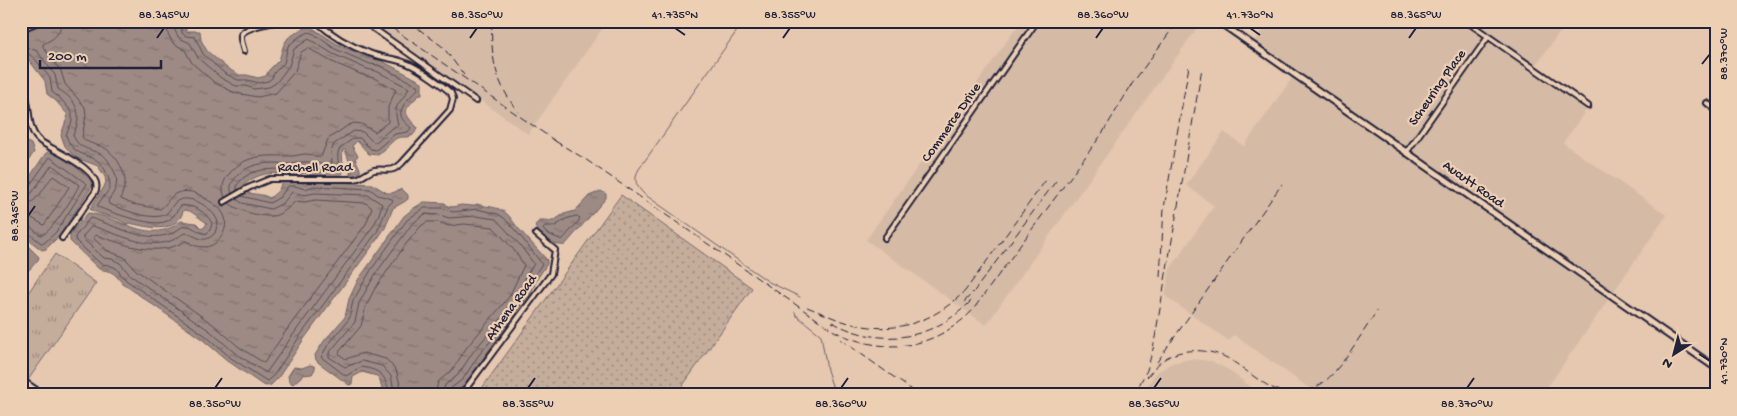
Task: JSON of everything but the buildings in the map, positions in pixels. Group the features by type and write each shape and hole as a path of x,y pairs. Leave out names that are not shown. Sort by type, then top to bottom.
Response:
{"street":[{"path":"21,29 41,21"},
{"path":"244,51 242,34 246,30 264,23 278,21"},
{"name":"Rachell Road","path":"224,202 248,188 270,179 360,179 375,170 385,171 394,169 402,163 450,110 453,99 451,93 416,68 407,63 360,49 335,36 316,21"},
{"path":"363,21 476,102"},
{"name":"Commerce Drive","path":"885,238 1037,21"},
{"name":"Aucutt Road","path":"1218,21 1716,368"},
{"path":"1466,21 1588,106"},
{"name":"Scheuring Place","path":"1406,153 1488,37"},
{"path":"21,87 26,96 31,126 35,136 89,172 97,182 95,192 62,238"},
{"path":"1707,103 1716,110"},
{"name":"Athena Road","path":"461,395 551,274 555,250 536,234"},
{"path":"21,380 43,395"}],"shaded area":[{"path":"369,21 608,21 528,134"},
{"path":"1021,21 1202,21 986,325 866,240"},
{"path":"1268,21 1568,21 1536,65 1591,103 1563,143 1667,215 1542,395 1319,395 1234,335 1229,341 1165,296 1170,269 1214,206 1186,185 1224,132 1244,146 1292,78 1250,48"},
{"path":"1190,359 1211,361 1227,369 1262,395 1141,395 1156,373 1172,363"}],"green space":[{"path":"621,195 752,288 676,395 477,395"},
{"path":"55,254 96,283 28,380 21,376 21,303"}],"water":[{"path":"47,21 186,21 187,31 200,31 201,40 207,51 227,68 239,75 258,78 266,76 279,60 288,38 302,29 311,27 337,44 372,59 380,60 422,82 422,94 406,110 408,117 417,127 413,135 397,138 378,155 369,154 357,141 352,146 358,156 355,158 360,169 360,175 350,175 350,163 345,150 343,150 343,173 341,176 270,173 254,178 241,188 248,193 270,198 279,190 282,181 296,181 305,184 312,181 372,184 387,193 402,189 408,195 408,199 393,208 385,228 278,378 271,385 261,384 228,361 203,340 122,283 114,274 99,269 70,241 70,234 88,213 100,215 146,231 158,231 169,228 181,221 196,223 201,228 204,228 207,223 190,211 184,210 175,223 170,226 156,228 126,224 90,209 104,187 105,177 98,166 77,158 65,146 61,135 68,115 47,94 45,81 28,59 24,59 21,62 21,32"},
{"path":"21,139 31,144 34,152 21,172"},
{"path":"49,151 74,165 87,176 93,185 60,235 46,249 42,250 21,234 21,190"},
{"path":"601,191 606,194 606,198 565,245 548,240 535,227 540,221 553,221 564,214 575,211 589,196"},
{"path":"424,202 445,203 453,207 477,204 500,209 507,214 547,260 547,264 537,279 524,309 492,346 467,382 451,395 386,395 377,376 362,372 353,377 352,384 349,385 319,363 315,355 324,341 345,317 349,299 358,280 404,216"},
{"path":"21,239 39,257 27,272 21,269"},
{"path":"310,365 314,366 315,369 312,374 303,375 293,384 289,381 288,376 294,367 302,368"}],"waterway":[{"path":"744,21 639,169 636,182 644,194 769,282 800,297"},
{"path":"795,312 796,315 821,335 827,370 835,395"}],"railway":[{"path":"382,21 561,145"},
{"path":"408,21 443,47 464,75"},
{"path":"492,21 492,47 496,70 505,92 519,113"},
{"path":"1129,88 1178,21"},
{"path":"1160,277 1164,208 1189,66"},
{"path":"1134,395 1147,370 1153,349 1202,68"},
{"path":"555,141 585,159 834,331 852,339 871,344 907,345 941,334 957,324 972,311 1102,134 1132,84"},
{"path":"807,307 845,322 873,327 888,328 902,326 929,317 942,310 965,291 1046,180"},
{"path":"964,302 1056,181"},
{"path":"1157,362 1282,184"},
{"path":"832,322 870,336 907,336 942,324 973,299"},
{"path":"1147,377 1158,364 1173,354 1189,351 1206,351 1229,359 1274,388 1285,392 1297,393 1310,390 1324,382 1338,368 1377,311"},
{"path":"840,339 919,395"}]}
